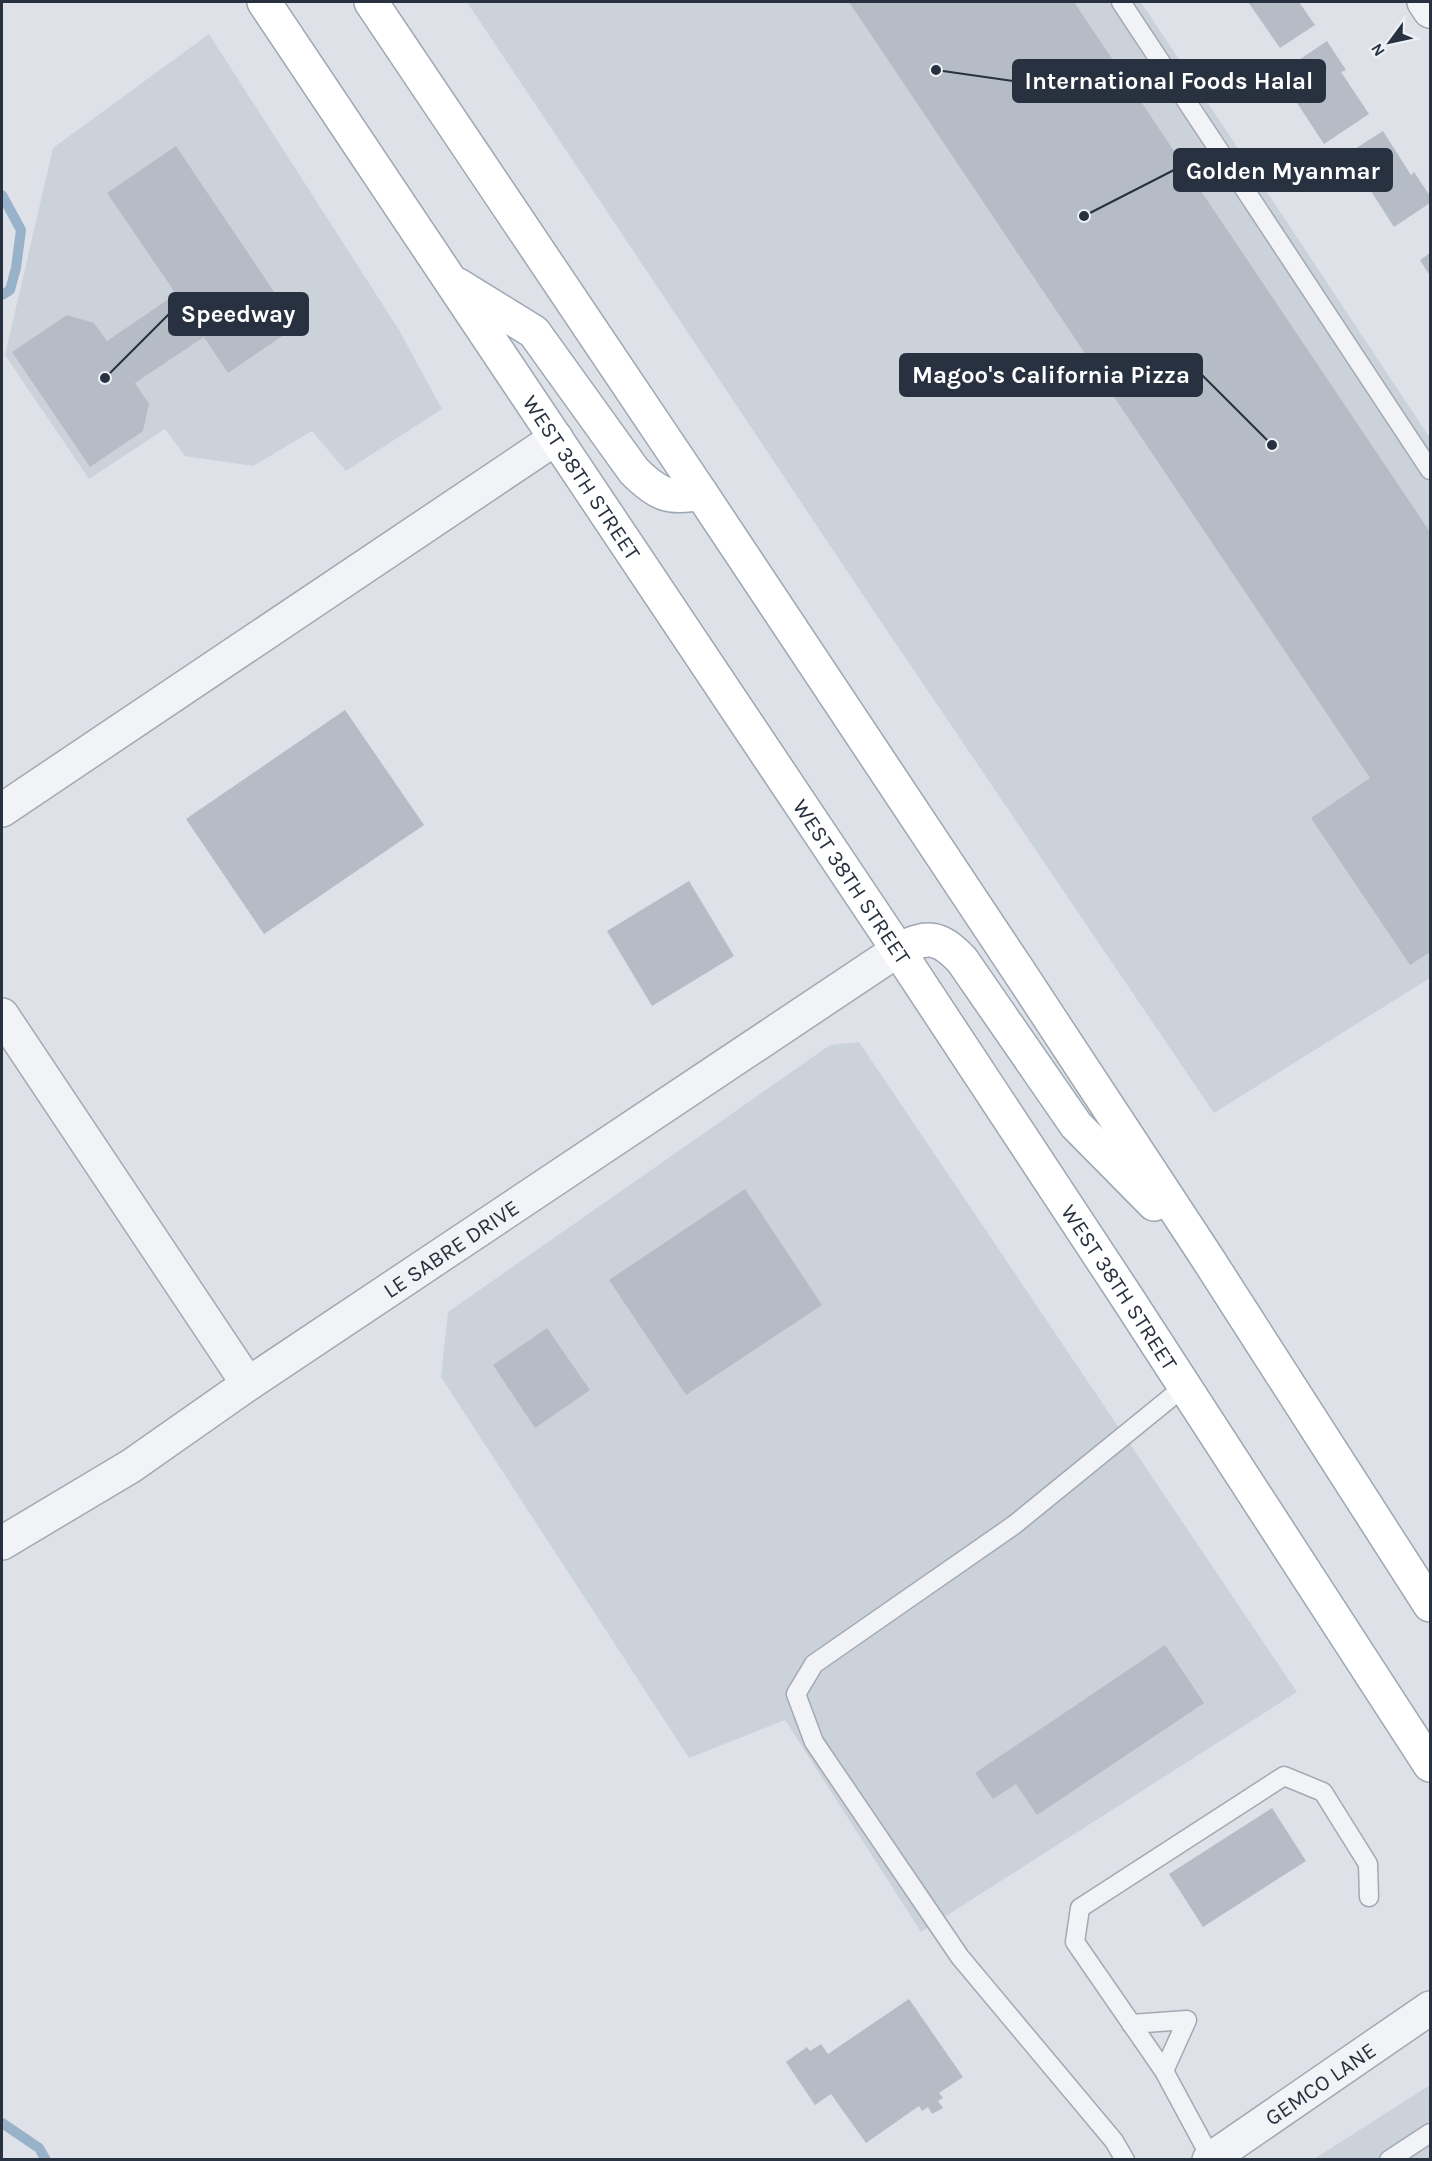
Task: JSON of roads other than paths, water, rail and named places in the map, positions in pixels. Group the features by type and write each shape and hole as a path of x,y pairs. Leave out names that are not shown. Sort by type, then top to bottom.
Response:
{"main road":[{"name":"WEST 38TH STREET","path":"264,2 898,950 1431,1765"},
{"path":"370,2 701,493 1206,1256 1431,1605"},
{"path":"449,279 534,332 634,471 649,486 671,496 684,497 701,493"},
{"path":"898,950 924,939 937,940 948,945 962,960 1076,1125 1206,1256"}],"street":[{"path":"1424,2 1431,11"},
{"path":"2,810 555,438"},
{"name":"LE SABRE DRIVE","path":"2,1543 131,1466 248,1384 898,950"},
{"path":"2,1015 248,1384"},
{"name":"GEMCO LANE","path":"1211,2159 1431,2008"}],"lane":[{"path":"1121,2 1431,470"},
{"path":"1125,2160 1114,2141 960,1957 814,1742 796,1694 814,1664 1014,1525 1185,1386"},
{"path":"1211,2159 1164,2071 1075,1942 1080,1908 1284,1776 1323,1792 1368,1864 1368,1897"},
{"path":"1131,2024 1187,2020 1164,2071"},
{"path":"1389,2160 1431,2133"}],"waterway":[{"path":"2,195 21,230 16,268 10,290 2,295"},
{"path":"2,2123 39,2148 46,2160"}],"place":[{"name":"International Foods Halal","path":"936,70"},
{"name":"Golden Myanmar","path":"1084,216"},
{"name":"Speedway","path":"105,378"},
{"name":"Magoo's California Pizza","path":"1272,445"}]}
